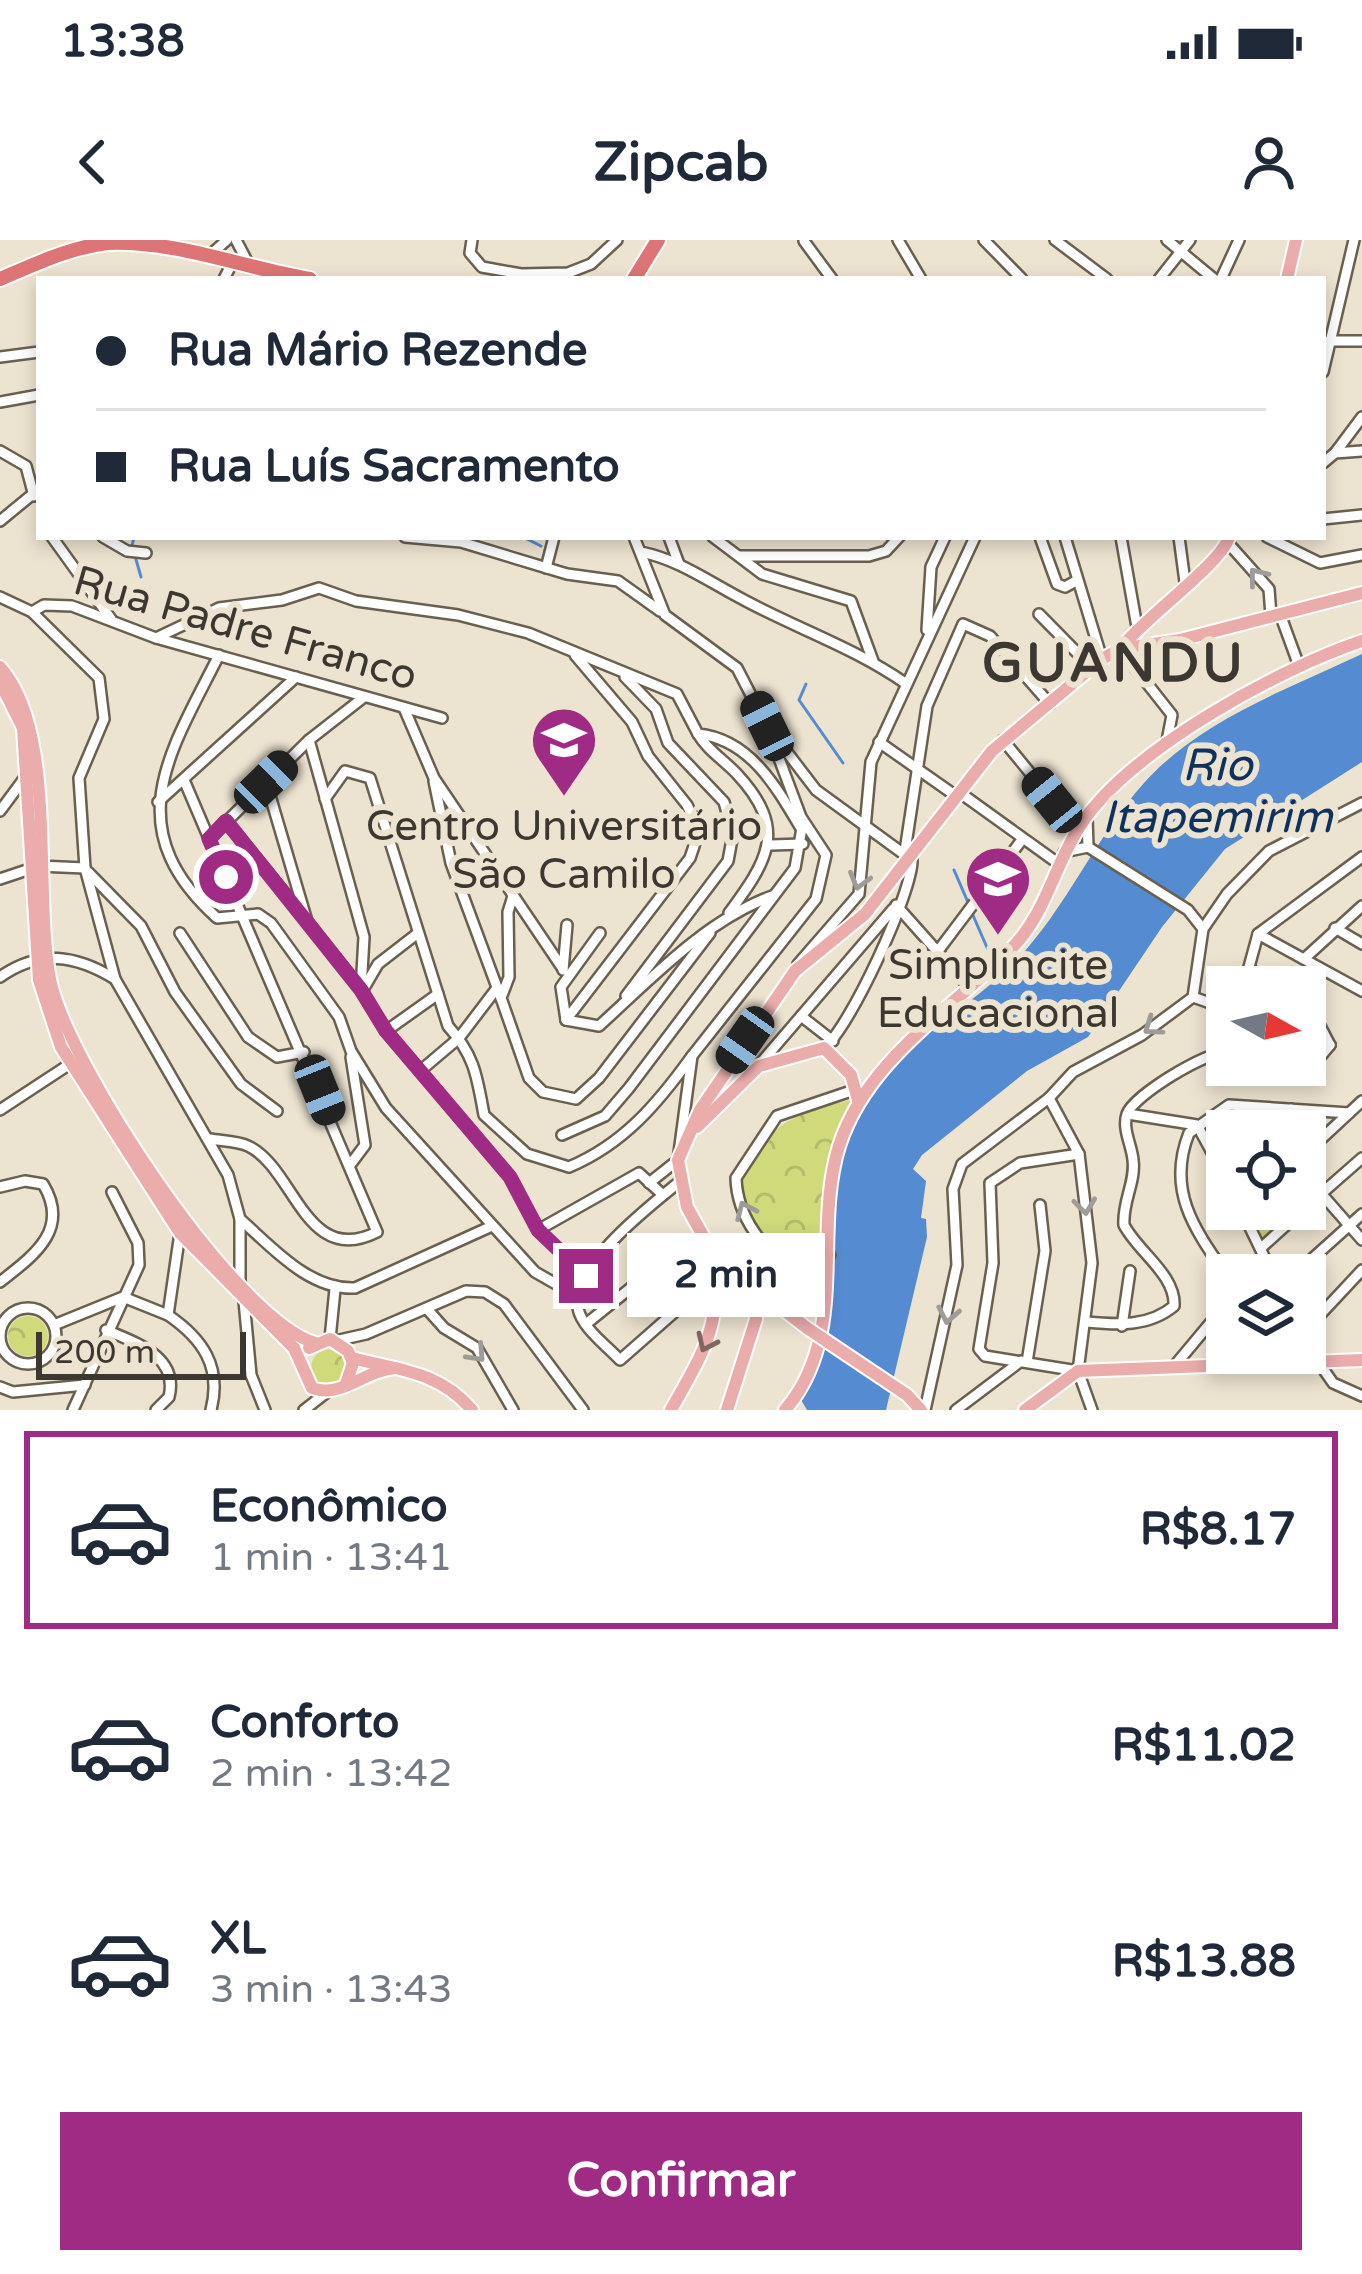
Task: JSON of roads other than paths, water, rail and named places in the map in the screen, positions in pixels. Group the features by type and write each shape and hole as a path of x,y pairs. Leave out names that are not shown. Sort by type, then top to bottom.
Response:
{"highway":[{"path":"636,276 658,240"},
{"path":"0,278 60,246 131,242 233,261 268,274"}],"main road":[{"path":"1288,276 1296,240"},
{"path":"1120,649 1185,582 1220,557 1228,540"},
{"path":"670,1410 712,1337 717,1313 714,1270 706,1241 678,1183 678,1160 714,1085 794,971 865,914 1003,740 1097,663 1120,649 1362,593"},
{"path":"785,1410 802,1385 827,1304 835,1165 858,1095 1033,924 1088,814 1167,741 1299,665 1362,641"},
{"path":"0,667 21,695 35,737 34,867"},
{"path":"0,682 6,706 22,728 42,958 77,1059 180,1233 294,1348 310,1386 326,1393 369,1372 395,1369"},
{"path":"688,1136 759,1066 828,1044 858,1095"},
{"path":"77,1059 185,1223 294,1333 442,1382 472,1410"},
{"path":"706,1241 753,1290 925,1406"},
{"path":"727,1410 756,1319 753,1290"},
{"path":"301,1366 327,1341"},
{"path":"345,1385 350,1354"},
{"path":"1326,1362 1362,1360"},
{"path":"1025,1410 1078,1370 1206,1364"}],"street":[{"path":"209,256 227,240"},
{"path":"236,240 250,265"},
{"path":"472,240 470,253 482,267 521,274 580,270 613,242"},
{"path":"898,240 919,276"},
{"path":"983,240 1019,276"},
{"path":"1167,240 1214,276"},
{"path":"1161,276 1190,240"},
{"path":"1220,276 1239,240"},
{"path":"1326,356 1354,240"},
{"path":"804,241 830,276"},
{"path":"1063,242 1103,276"},
{"path":"226,276 233,261"},
{"path":"1329,341 1362,341"},
{"path":"0,357 36,352"},
{"path":"0,402 36,396"},
{"path":"1326,460 1362,417"},
{"path":"0,451 26,466 36,492 0,521"},
{"path":"1335,453 1362,451"},
{"path":"1326,519 1362,515"},
{"path":"54,540 114,624"},
{"path":"108,540 127,551 146,553"},
{"path":"326,799 345,771 370,778 448,1026 481,1077 484,1115 526,1154 569,1167 597,1155 652,1112 816,899 826,855 801,817 767,726 737,668 618,581 439,540"},
{"path":"546,568 553,540"},
{"path":"635,540 665,615"},
{"path":"670,540 679,564"},
{"path":"717,540 774,579 851,601 873,661"},
{"path":"740,556 869,556 886,551 896,540"},
{"path":"927,636 931,567 944,540"},
{"path":"794,971 859,894 865,790 879,742 974,540"},
{"path":"1041,540 1057,584 1076,580"},
{"path":"1066,540 1097,663"},
{"path":"1122,540 1137,627"},
{"path":"1180,540 1185,582"},
{"path":"1228,540 1269,589 1275,615 1299,665"},
{"path":"1273,540 1320,563 1362,554"},
{"path":"641,552 679,564 873,661 905,683"},
{"path":"156,638 219,608 282,600 319,588 366,603 458,615 571,651 677,694 698,734 751,792 771,845 761,869 728,914 626,996"},
{"path":"0,597 32,612 89,667 104,693 104,719 79,778 85,868 115,979 210,1138 241,1219 240,1282"},
{"name":"Rua Padre Franco","path":"32,612 44,604 72,605 156,638 442,718"},
{"path":"1039,614 1097,663"},
{"path":"801,1016 828,1044 857,1002 896,904 908,855 915,767 933,688 963,624 990,635 1050,704"},
{"path":"1120,649 1172,716 1167,741"},
{"path":"566,1020 690,858 699,831 687,806 648,756 632,722 571,651"},
{"path":"219,656 164,765 158,802 170,849 190,890 217,918 258,914 283,938 339,1017 351,1051 365,1145 350,1165"},
{"path":"566,1020 599,1026 728,861 734,834 724,802 668,743 656,710 621,673"},
{"path":"158,802 296,677"},
{"path":"209,839 309,740 364,697"},
{"path":"404,707 434,778 563,969"},
{"path":"767,726 816,790 908,855"},
{"path":"698,734 725,742 763,768 802,830"},
{"path":"309,740 364,937 361,991"},
{"path":"1003,740 1077,830"},
{"path":"879,742 1021,841 1062,858 1089,848"},
{"path":"0,811 26,776"},
{"path":"434,778 451,863 529,1078 543,1092 576,1099 599,1078 710,932"},
{"path":"184,780 377,1232 357,1242 335,1239 248,1146 210,1138"},
{"path":"266,782 307,921"},
{"path":"925,1406 958,1264 956,1178 975,1152 1049,1098 1073,1072 1142,1035 1193,997 1203,929 1212,914 1269,851 1362,803"},
{"path":"1088,814 1089,848"},
{"path":"562,1136 605,1116 777,894 796,868 802,844 801,817"},
{"path":"226,821 361,991 386,1031 510,1177 538,1230 586,1276"},
{"path":"938,951 1021,841"},
{"path":"771,845 802,844"},
{"path":"1089,848 1187,910 1203,929"},
{"path":"1250,966 1258,934 1362,857"},
{"path":"0,879 34,867 85,868 141,926 175,992 242,1084 277,1111"},
{"path":"728,914 777,894"},
{"path":"420,1071 459,1038 509,977 508,911 513,896"},
{"path":"896,904 969,987"},
{"path":"759,1066 896,904"},
{"path":"1305,958 1362,906"},
{"path":"1187,910 1212,914"},
{"path":"566,1020 561,987 567,925"},
{"path":"1334,928 1362,944"},
{"path":"180,933 248,1036 278,1057 304,1052"},
{"path":"361,991 378,964 418,933"},
{"path":"561,987 600,933"},
{"path":"1258,934 1362,992"},
{"path":"814,956 834,978"},
{"path":"0,977 42,958 91,964 115,979"},
{"path":"386,1031 438,994"},
{"path":"1193,997 1206,1002"},
{"path":"1326,1037 1330,1045"},
{"path":"1326,1044 1330,1045"},
{"path":"1326,1050 1330,1045"},
{"path":"351,1051 386,1108 535,1273 578,1296"},
{"path":"1127,1114 1206,1054"},
{"path":"649,1183 678,1160 692,1056"},
{"path":"0,1090 4,1106 77,1059"},
{"path":"830,1255 799,1268 779,1258 744,1216 736,1178 777,1116 858,1095"},
{"path":"1049,1098 1079,1154 1092,1263 1078,1370 1090,1406 1076,1410"},
{"path":"1326,1134 1362,1101"},
{"path":"1212,1254 1186,1216 1180,1198 1186,1142 1197,1125 1228,1106 1349,1113"},
{"path":"1127,1114 1197,1125 1206,1140"},
{"path":"1087,1322 1122,1326 1163,1316 1175,1301 1124,1225 1134,1164 1127,1114"},
{"path":"1078,1370 981,1353 993,1263 990,1183 1019,1163 1079,1154"},
{"path":"1326,1190 1362,1158"},
{"path":"538,1230 638,1173 663,1195"},
{"path":"0,1187 25,1181 43,1184 50,1197 52,1229 47,1244 0,1282"},
{"path":"586,1324 641,1278 654,1275 678,1309 620,1360 586,1324 578,1312 586,1276 611,1243 678,1183"},
{"path":"73,1410 139,1265 138,1243 112,1192"},
{"path":"1326,1199 1362,1240"},
{"path":"956,1410 1024,1361 1046,1251 1040,1205"},
{"path":"1318,1254 1362,1214"},
{"path":"241,1219 276,1251 335,1289 355,1288 492,1226"},
{"path":"1252,1230 1264,1254"},
{"path":"1261,1248 1281,1230"},
{"path":"168,1315 180,1233"},
{"path":"1326,1309 1362,1270"},
{"path":"1122,1326 1130,1271"},
{"path":"335,1289 327,1341 366,1334 466,1291 495,1298 583,1410"},
{"path":"54,1324 124,1297 168,1315 200,1340 210,1359 216,1389 211,1410"},
{"path":"244,1300 251,1375 266,1410"},
{"path":"33,1308 54,1324 55,1343 45,1358 28,1364 4,1351 3,1324 15,1310 33,1308"},
{"path":"428,1309 444,1328 477,1348 513,1410"},
{"path":"1176,1364 1206,1329"},
{"path":"106,1330 151,1349 167,1369 169,1396 156,1410"},
{"path":"350,1354 366,1334"},
{"path":"1326,1373 1348,1394 1356,1410"},
{"path":"0,1387 13,1392 85,1385"},
{"path":"303,1410 310,1386"},
{"path":"303,1410 326,1393"},
{"path":"1348,1394 1362,1396"}],"water":[{"name":"Rio Itapemirim","path":"1362,654 1362,762 1225,849 1162,927 1088,1037 1027,1071 922,1155 913,1169 926,1181 921,1218 926,1219 927,1237 886,1410 807,1410 800,1398 829,1322 839,1165 856,1116 870,1093 906,1053 991,984 1030,945 1126,805 1166,761 1246,708"}],"waterway":[{"path":"132,546 133,540"},
{"path":"529,540 541,546"},
{"path":"135,556 141,577"},
{"path":"806,684 799,700 843,763"},
{"path":"954,870 970,907"},
{"path":"972,913 992,959"}],"place":[{"name":"Centro Universitário São Camilo","path":"564,799"},
{"name":"Simplincite Educacional","path":"998,938"}],"district":[{"name":"GUANDU","path":"1114,662"}]}
